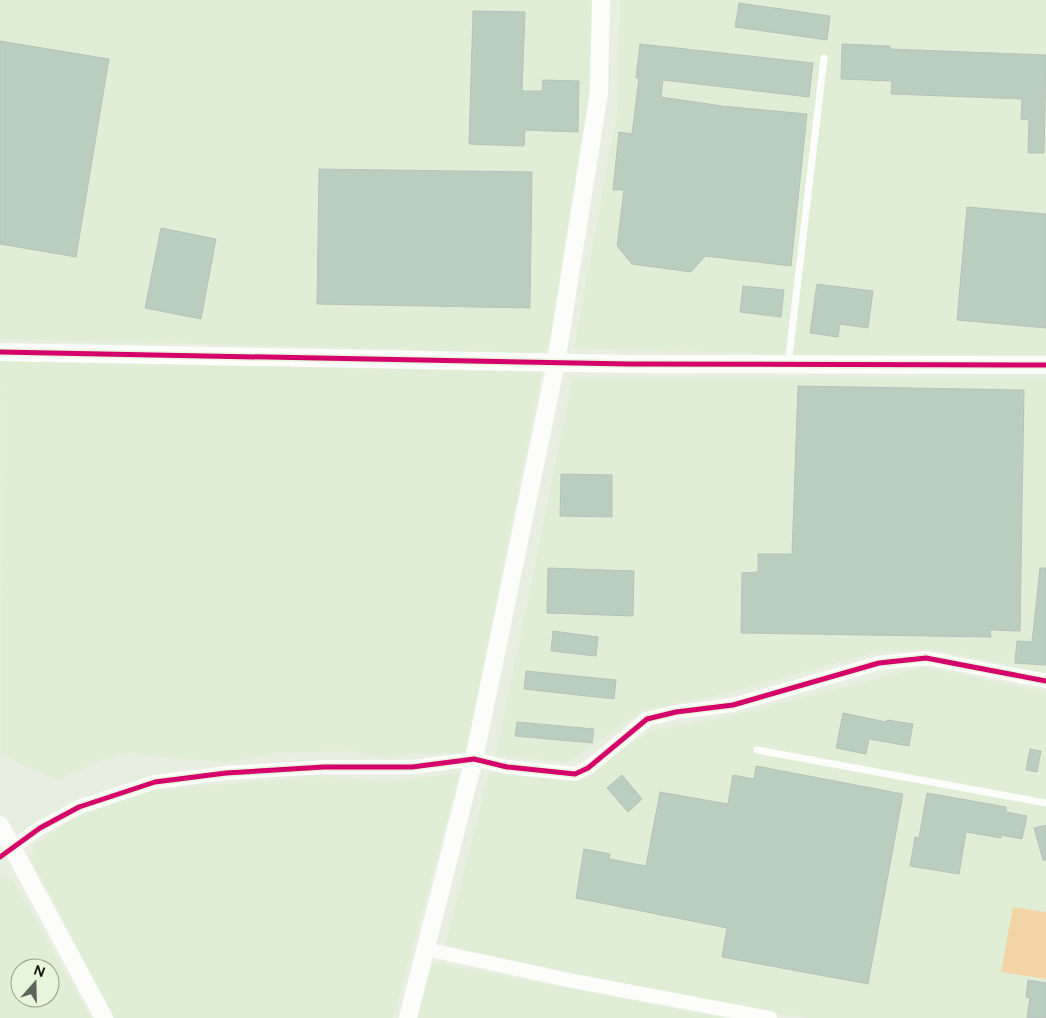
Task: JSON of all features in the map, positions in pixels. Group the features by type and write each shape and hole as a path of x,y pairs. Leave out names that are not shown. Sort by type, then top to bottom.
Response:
{"street":[{"path":"408,1018 474,759 556,363 599,93 601,0"},
{"path":"0,352 556,363 788,366 1046,366"},
{"path":"6,853 40,828 79,807 155,782 226,773 324,767 412,767 474,759 507,766 575,774 588,768 647,718 676,712 733,705 879,663 926,658 1046,681"},
{"path":"0,826 6,853 104,1018"},
{"path":"425,949 568,980 770,1018"}],"lane":[{"path":"788,366 824,58"},
{"path":"757,750 1046,804"}],"shaded area":[{"path":"0,0 592,0 588,96 549,346 543,353 0,339"},
{"path":"620,0 1046,0 1046,355 803,355 574,348 618,107"},
{"path":"0,361 542,372 466,753 410,754 384,758 351,751 276,753 226,763 129,753 105,758 59,780 1,755"},
{"path":"573,378 1046,378 1046,673 932,649 878,652 715,696 643,710 569,762 496,755"},
{"path":"922,667 1046,692 1046,1018 808,1018 721,1004 445,946 489,773 575,779 651,731 718,719"},
{"path":"460,773 393,1018 114,1018 31,859 34,845 72,819 146,791 319,776 388,782"},
{"path":"0,877 13,880 57,958 10,958 10,1008 60,1008 60,963 91,1018 0,1018"},
{"path":"1013,907 1046,912 1046,979 1001,972"},
{"path":"436,963 725,1018 416,1018 430,967"}],"building":[{"path":"739,3 830,16 827,40 735,27"},
{"path":"473,11 525,12 522,91 542,91 543,80 579,81 578,132 525,130 524,146 469,144"},
{"path":"0,41 109,59 76,257 0,244"},
{"path":"640,44 813,63 809,97 663,80 661,97 722,106 807,114 791,266 705,256 691,272 632,264 617,246 624,190 613,190 619,132 632,134 639,78 636,78"},
{"path":"842,44 890,46 890,49 1046,55 1044,153 1028,153 1029,120 1021,119 1022,99 891,94 892,81 841,79"},
{"path":"319,169 532,172 530,308 317,304"},
{"path":"967,207 1046,214 1046,328 957,320"},
{"path":"161,228 216,239 201,319 145,308"},
{"path":"817,284 873,291 868,328 840,324 838,337 810,333"},
{"path":"743,286 784,290 781,317 740,312"},
{"path":"798,386 1024,390 1020,631 990,630 991,637 741,633 742,573 758,572 758,554 792,554"},
{"path":"561,474 612,475 612,517 560,516"},
{"path":"548,568 634,571 633,616 547,613"},
{"path":"1040,568 1046,568 1046,665 1015,663 1017,641 1032,642"},
{"path":"553,631 598,637 596,656 551,651"},
{"path":"526,671 616,680 614,699 524,689"},
{"path":"843,713 886,722 887,720 913,724 909,746 869,739 866,754 836,748"},
{"path":"517,722 594,729 592,743 515,736"},
{"path":"1030,749 1041,751 1037,772 1026,770"},
{"path":"756,766 903,794 868,984 722,957 727,928 576,898 584,849 610,854 609,859 646,866 660,792 728,804 733,775 754,779"},
{"path":"622,775 642,799 628,812 607,788"},
{"path":"927,793 1006,807 1006,812 1027,816 1022,839 1001,835 1001,838 966,832 959,874 910,866 915,837 919,838"},
{"path":"1046,825 1046,860 1043,860 1034,828"},
{"path":"1028,980 1046,983 1046,1018 1027,1018 1030,998 1026,997"}],"cycle path":[{"path":"0,352 630,364 1046,365"},
{"path":"0,857 40,828 79,807 155,782 226,773 324,767 412,767 474,759 507,767 575,774 588,768 647,719 676,712 733,705 879,663 926,658 1046,681"}]}
